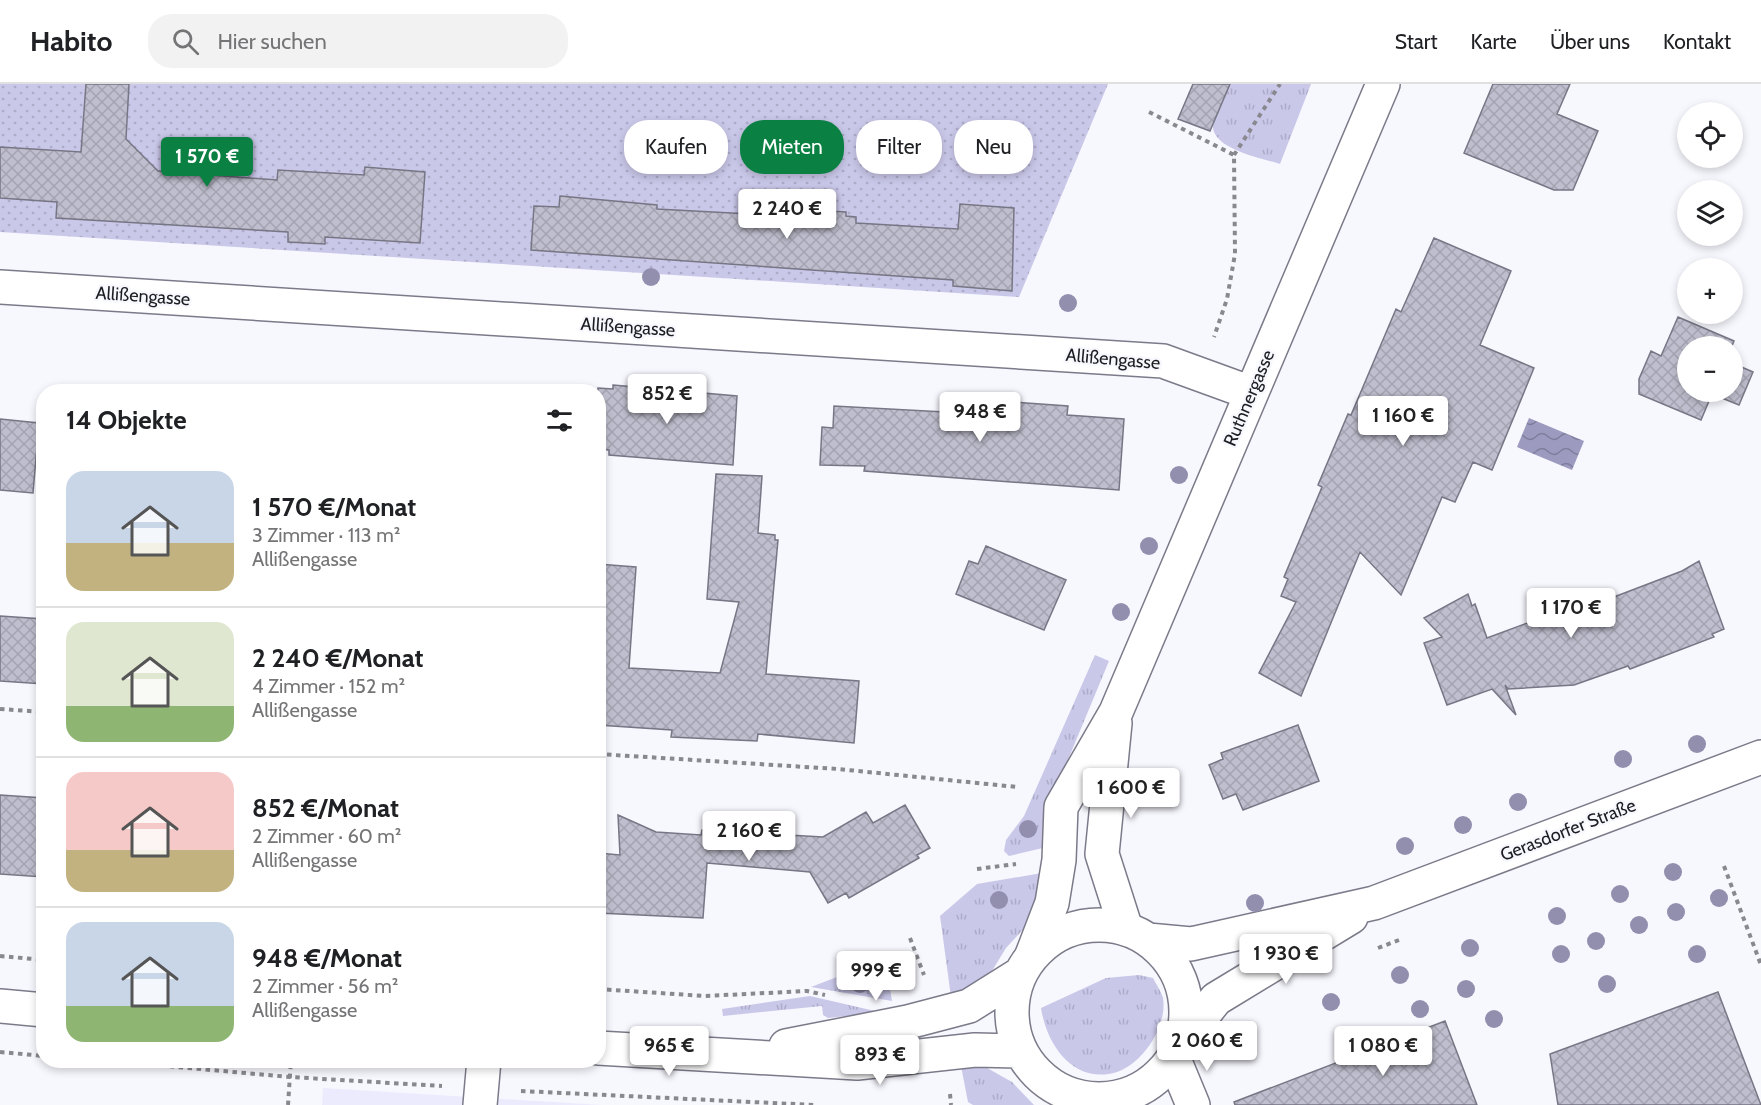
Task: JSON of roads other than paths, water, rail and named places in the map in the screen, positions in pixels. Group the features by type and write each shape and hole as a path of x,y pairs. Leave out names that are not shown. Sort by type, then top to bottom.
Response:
{"street":[{"name":"Ruthnergasse","path":"1026,964 1052,903 1059,860 1061,807 1116,712 1383,84"},
{"name":"Allißengasse","path":"0,287 1163,362 1251,393"},
{"name":"Ruthnergasse","path":"1116,712 1102,854 1137,934"},
{"name":"Gerasdorfer Straße","path":"742,1055 908,1022 969,1006 1026,964 1049,939 1080,926 1095,925 1191,944 1374,903 1761,757"},
{"name":"Gerasdorfer Straße","path":"1026,964 1011,1010 1020,1051 1059,1099 1112,1102 1158,1079 1216,999 1374,903"},
{"name":"Gerasdorfer Straße","path":"1137,934 1174,967 1182,986 1186,1005 1185,1026 1177,1052"},
{"path":"0,1006 36,1009"},
{"name":"Gerasdorfer Straße","path":"606,1048 858,1063 975,1050 1020,1051"},
{"path":"1177,1052 1192,1105"},
{"path":"480,1105 483,1068"}],"water":[{"path":"1529,418 1584,441 1572,470 1517,447"}]}
